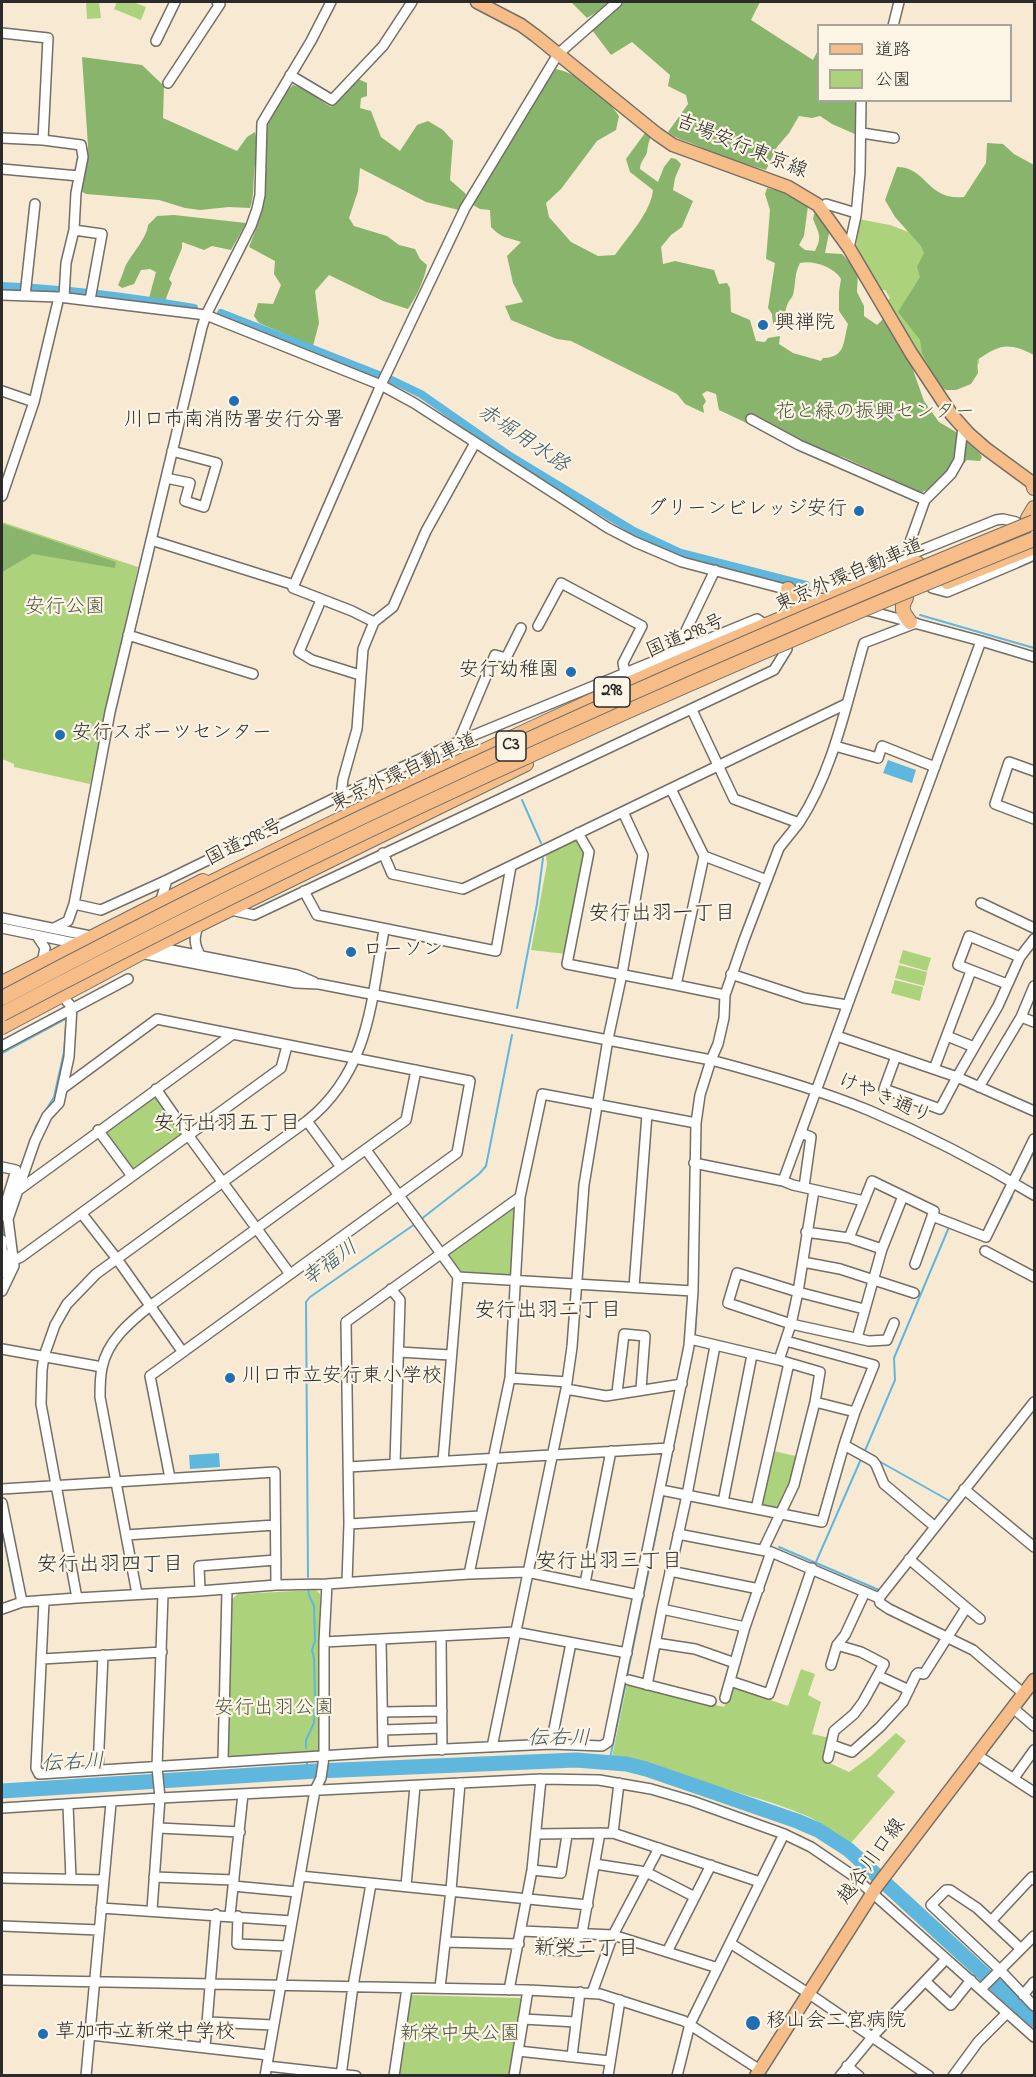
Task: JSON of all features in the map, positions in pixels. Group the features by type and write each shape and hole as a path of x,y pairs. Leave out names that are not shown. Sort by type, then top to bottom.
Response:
{"highway":[{"name":"国道298号","path":"198,889 354,811 518,734 798,612 827,594 895,572 1030,517"},
{"name":"東京外環自動車道","path":"2,998 202,894 515,744 1030,517"},
{"name":"東京外環自動車道","path":"2,1014 211,906 531,754 792,639 1035,539"},
{"name":"298","path":"215,912 364,839 526,764 873,612 932,588 1018,558 1035,547"},
{"path":"788,590 799,602 798,612"},
{"path":"906,598 902,608 913,622"},
{"path":"3,983 360,802 518,734"},
{"path":"2,1028 141,953 526,764"},
{"path":"3,983 23,979"},
{"path":"2,1022 38,1002"}],"main road":[{"name":"吉場安行東京線","path":"477,2 521,26 673,145 788,187 808,198 822,210 849,248 930,383 963,427 997,458 1034,485"},
{"name":"越谷川口線","path":"758,2073 875,1889 1030,1688"}],"street":[{"path":"156,41 175,2"},
{"path":"168,83 220,4 217,2"},
{"path":"54,928 68,921 74,904 110,712 206,315 251,226 260,195 262,123 332,2"},
{"path":"290,75 332,100 383,46 412,2"},
{"path":"374,622 352,610 293,588 294,585 381,386 465,208 558,54 617,2"},
{"path":"894,24 899,2"},
{"path":"2,33 48,38 43,140"},
{"path":"849,248 856,213 862,133 861,102"},
{"path":"862,133 894,138"},
{"path":"2,138 81,145 82,157 74,230 61,297 34,402 2,496"},
{"path":"2,169 79,176"},
{"path":"25,296 35,204"},
{"path":"822,210 826,204 856,213"},
{"path":"74,230 102,234 90,300"},
{"path":"2,295 61,297 206,315 381,386 414,403 584,513 659,553 788,590 827,594 873,612 981,640 1035,657"},
{"path":"2,390 34,402"},
{"path":"751,419 799,445 925,500"},
{"path":"895,572 909,555 910,542 925,500 956,468 963,427"},
{"path":"341,795 343,779 357,729 363,649 374,622 393,607 426,531 475,443"},
{"path":"166,478 190,483 185,501 204,507 217,463 172,451"},
{"path":"827,594 909,555 996,520 1030,517"},
{"path":"151,540 294,585"},
{"path":"1018,558 1035,555"},
{"path":"681,650 681,641 715,570"},
{"path":"538,626 561,583 642,626 623,663 625,673"},
{"path":"321,600 299,652 312,660 360,675"},
{"path":"74,904 101,910 462,740 757,619 766,625"},
{"path":"44,1601 36,1768 39,1774 383,1752 551,1744 602,1746 608,1743 690,1339 696,1123 700,1095 718,1044 724,1018 724,995 779,848 799,824 822,784 864,643 913,622"},
{"path":"462,740 461,736 495,655 506,658 521,628"},
{"path":"128,635 253,674"},
{"path":"783,1181 981,640"},
{"path":"231,910 254,915 692,710 774,670 787,649"},
{"path":"384,853 392,874 462,889 846,704"},
{"path":"692,710 734,799 799,824"},
{"path":"835,746 878,758 882,746 935,767"},
{"path":"1035,771 1009,762 995,804 1035,819"},
{"path":"671,789 704,856 676,985"},
{"path":"492,1747 566,1386 584,1185 608,1040 644,855 623,812"},
{"path":"578,833 589,852 567,964 724,995"},
{"path":"704,856 766,880"},
{"path":"304,891 317,915 496,951 511,866"},
{"path":"160,903 167,880"},
{"path":"981,903 1035,928"},
{"path":"2,918 297,975 320,984"},
{"path":"198,926 195,946 200,955"},
{"path":"2,928 296,983 320,984"},
{"path":"77,1598 41,1404 44,1356 55,1325 67,1304 85,1284 307,1121 336,1093 357,1059 373,994 384,930"},
{"path":"37,936 45,948 39,964"},
{"path":"1007,984 958,965 969,936 1020,957"},
{"path":"896,1056 884,1089 940,1109 998,1006 1020,957 1035,939"},
{"path":"934,1069 971,971"},
{"path":"731,974 804,998 847,1005"},
{"path":"2,1046 128,979"},
{"name":"けやき通り","path":"320,984 711,1060 817,1091 866,1109 923,1135 972,1159 1035,1195"},
{"path":"979,1087 1021,1017 1035,986"},
{"path":"2,1291 14,1266 14,1260 5,1249 8,1219 35,1142 47,1116 59,1103 69,1057 72,1007 61,995"},
{"path":"1021,1017 1035,1022"},
{"path":"62,1089 158,1019 471,1081 457,1153 150,1376 170,1478"},
{"path":"20,1189 232,1034"},
{"path":"837,1036 957,1077 1035,1111"},
{"path":"947,1036 974,1047"},
{"path":"14,1260 82,1214 282,1068 287,1046"},
{"path":"137,1594 100,1397 102,1367 109,1350 126,1325 150,1306 406,1120 416,1070"},
{"path":"156,1089 290,1274"},
{"path":"469,1574 491,1458 510,1378 520,1197 542,1094 696,1123"},
{"path":"634,1287 647,1114"},
{"path":"307,1121 340,1167"},
{"path":"98,1130 132,1176"},
{"path":"756,1509 786,1341 803,1262 811,1137 801,1133"},
{"path":"932,1216 986,1237 1035,1139"},
{"path":"366,1150 458,1277 443,1461"},
{"path":"694,1163 783,1181 864,1201"},
{"path":"2,1167 16,1170 2,1215"},
{"path":"849,1238 872,1181 934,1211 915,1264"},
{"path":"857,1338 882,1249 903,1196"},
{"path":"347,1582 346,1322 520,1197"},
{"path":"82,1214 182,1351"},
{"path":"806,1232 849,1238 882,1249"},
{"path":"2,1240 8,1263 2,1273"},
{"path":"985,1251 1035,1277"},
{"path":"803,1262 840,1269 914,1293"},
{"path":"864,1309 737,1273 728,1303 791,1324 869,1341 887,1340 894,1323"},
{"path":"458,1277 693,1291"},
{"path":"391,1289 400,1300 395,1464"},
{"path":"617,1393 624,1334 645,1336 641,1389"},
{"path":"690,1339 820,1372 815,1402 794,1485 778,1514 759,1589 745,1627 725,1698"},
{"path":"661,1490 822,1522 844,1445 874,1365 786,1341"},
{"path":"647,1685 716,1346"},
{"path":"2,1349 102,1367"},
{"path":"399,1352 450,1355"},
{"path":"723,1502 752,1355"},
{"path":"510,1378 566,1386 606,1396 682,1384"},
{"path":"815,1402 855,1412"},
{"path":"879,1598 934,1526 1033,1406"},
{"path":"844,1445 873,1461 884,1484 934,1526"},
{"path":"348,1467 669,1448"},
{"path":"585,1583 611,1451"},
{"path":"2,1489 275,1472 276,1584"},
{"path":"964,1489 1035,1547"},
{"path":"2,1503 6,1543 22,1602"},
{"path":"348,1524 480,1516"},
{"path":"126,1535 275,1526"},
{"path":"678,1534 767,1551 812,1568 879,1598 880,1603 889,1609 973,1650 1030,1688"},
{"path":"909,1559 980,1619"},
{"path":"201,1591 199,1566 276,1560"},
{"path":"730,1682 769,1694 812,1568"},
{"path":"670,1571 759,1589"},
{"path":"2,1609 22,1602 77,1598 227,1590 276,1584 327,1584 527,1572 639,1595"},
{"path":"327,1584 324,1642 324,1757 321,1778 315,1790 266,2071 356,2076"},
{"path":"223,1761 227,1590"},
{"path":"831,1665 837,1645 845,1635 865,1592"},
{"path":"152,1910 159,1828 160,1798 157,1767 163,1594"},
{"path":"662,1608 745,1627"},
{"path":"832,1745 852,1752 880,1727 903,1702 916,1675 924,1674 966,1608"},
{"path":"324,1642 515,1632 627,1653"},
{"path":"441,1636 442,1750"},
{"path":"381,1640 383,1752"},
{"path":"551,1744 571,1643"},
{"path":"656,1643 695,1649 735,1663"},
{"path":"828,1758 834,1731 863,1702 884,1664 861,1652 837,1645"},
{"path":"42,1659 162,1652"},
{"path":"98,1770 103,1655"},
{"path":"879,1676 909,1690"},
{"path":"629,1680 711,1701"},
{"path":"1013,1708 1035,1726"},
{"path":"383,1712 442,1711"},
{"path":"383,1730 442,1728"},
{"path":"1014,1778 1035,1750"},
{"path":"977,1755 1035,1792"},
{"path":"509,1989 532,1870 541,1779"},
{"path":"2,1808 541,1779 599,1780 651,1789 784,1834 838,1864 875,1889 946,1959 983,1988 1035,2037"},
{"path":"440,1988 460,1783"},
{"path":"613,1833 620,1783"},
{"path":"406,1886 415,1786"},
{"path":"243,1794 234,1883 237,1944 287,1946"},
{"path":"86,2076 111,1803"},
{"path":"68,1805 71,1879"},
{"path":"159,1828 240,1832"},
{"path":"548,1932 548,1950 578,1951 600,1833"},
{"path":"536,1834 613,1833 760,1882"},
{"path":"677,2076 690,2025 784,1834"},
{"path":"532,1870 561,1873 567,1835"},
{"path":"592,1993 613,1935 659,1848"},
{"path":"595,1864 646,1872 694,1897"},
{"path":"667,1952 711,1865"},
{"path":"300,1876 588,1905"},
{"path":"154,1877 234,1883 297,1892"},
{"path":"991,1921 1032,1877 1035,1880"},
{"path":"2,1878 104,1880"},
{"path":"341,2075 353,1986 371,1884"},
{"path":"1021,1949 977,1908 950,1890 946,1890 931,1905 1035,2006"},
{"path":"101,1908 216,1914 292,1921"},
{"path":"205,2047 216,1914"},
{"path":"2,1926 99,1930"},
{"path":"521,1931 613,1935 718,1968"},
{"path":"983,1988 1035,1936"},
{"path":"445,1942 519,1944"},
{"path":"730,1943 873,2036 928,2076"},
{"path":"840,2076 873,2036 946,1959"},
{"path":"2,1980 509,1989 592,1993 620,2000 690,2025 758,2073"},
{"path":"925,1981 951,2005 971,1980"},
{"path":"1023,1995 1035,1982"},
{"path":"394,2076 407,1988"},
{"path":"514,2076 528,1990"},
{"path":"572,2056 580,1992"},
{"path":"608,2076 620,2000"},
{"path":"953,2076 978,2042 1007,2013"},
{"path":"523,2019 576,2022"},
{"path":"208,2022 273,2025"},
{"path":"91,2035 268,2055"},
{"path":"518,2051 610,2061"},
{"path":"847,2066 859,2076"}],"green space":[{"path":"86,2 99,2 101,18 87,19"},
{"path":"117,2 133,2 146,7 141,20 114,9"},
{"path":"571,2 608,2 587,18"},
{"path":"624,2 760,2 751,20 813,60 817,52 817,102 859,102 857,135 820,116 812,118 799,116 777,147 766,170 674,136 668,132 688,104 686,95 668,86 670,75 632,42 611,55 592,30"},
{"path":"82,57 142,65 164,86 163,118 237,151 247,137 255,132 257,143 250,208 229,207 200,210 159,200 86,194 81,191 88,146"},
{"path":"556,69 592,86 619,116 616,130 597,141 561,189 546,203 549,217 571,242 598,256 615,255 638,224 648,207 653,190 630,172 626,159 645,133 651,137 640,169 658,182 664,167 671,158 676,159 681,164 673,190 693,201 682,227 661,247 663,264 675,261 714,270 719,284 727,283 730,288 731,312 750,320 756,341 765,342 768,338 780,336 779,344 793,353 821,361 823,358 840,352 848,324 839,311 841,279 838,275 823,265 800,263 784,322 773,324 772,314 768,308 775,263 766,259 770,210 765,194 767,188 784,192 788,196 797,196 808,206 804,236 799,245 805,250 815,251 819,238 813,219 814,214 820,213 829,233 825,253 842,254 858,271 857,292 864,306 864,316 877,325 883,319 912,367 924,401 939,422 956,432 980,454 982,457 980,461 967,460 937,483 920,492 843,457 807,447 789,435 753,426 719,410 716,394 707,391 702,394 706,401 703,406 704,413 685,404 677,394 571,341 557,339 511,320 505,306 523,302 513,283 507,256 521,242 499,234 491,227 490,210 480,209 473,205 527,109"},
{"path":"358,79 367,83 367,96 361,98 360,108 371,111 381,137 400,151 417,125 428,121 443,130 453,141 450,180 466,194 459,210 426,202 360,168 358,191 349,218 354,226 387,236 399,245 415,249 420,259 427,265 426,271 420,288 408,309 383,301 329,275 315,291 319,323 313,346 259,323 254,316 258,303 273,304 281,285 274,274 275,261 249,247 265,196 265,133 271,116 293,85 331,107"},
{"path":"987,143 1003,144 1014,154 1034,165 1034,355 1018,348 999,348 977,360 978,373 971,384 956,390 946,390 935,379 922,353 920,340 898,312 920,277 917,267 924,253 921,246 895,217 885,200 897,167 915,172 942,194 964,197 986,163"},
{"path":"174,215 246,223 231,250 212,246 204,250 182,242 182,248 169,279 172,283 165,301 149,298 156,272 150,269 141,270 134,284 122,288 118,285 148,225 157,216"},
{"name":"花と緑の振興センター","path":"858,219 890,225 979,259 1005,341 979,356 979,363 965,377 942,391 887,301 890,298 885,290 881,290 856,248"},
{"name":"安行公園","path":"2,522 138,567 90,784 14,767 14,764 2,759"},
{"path":"3,524 116,562 115,568 33,554 2,572"},
{"path":"574,840 579,841 585,854 566,954 531,950 547,864 546,854"},
{"path":"903,950 931,958 927,971 899,963"},
{"path":"899,965 927,972 924,986 895,978"},
{"path":"895,980 923,987 920,1001 891,993"},
{"path":"152,1097 157,1098 181,1130 180,1137 137,1169 131,1169 107,1135 108,1129"},
{"path":"512,1207 517,1209 513,1272 509,1277 464,1274 457,1269 449,1258 450,1251"},
{"path":"773,1451 796,1456 788,1489 778,1508 761,1505"},
{"name":"安行出羽公園","path":"316,1590 320,1594 321,1749 315,1754 231,1758 227,1753 232,1599 238,1594"},
{"path":"801,1669 815,1674 808,1695 821,1702 812,1734 830,1738 823,1760 849,1772 896,1733 906,1741 877,1776 895,1792 851,1843 813,1819 781,1806 646,1762 612,1757 627,1684 724,1707 732,1687 788,1706"},
{"name":"新栄中央公園","path":"412,1995 520,1998 522,2000 510,2075 401,2076 398,2072 409,1998"}],"water":[{"path":"888,760 916,770 912,783 883,773"},
{"path":"219,1453 220,1467 190,1469 189,1455"}],"waterway":[{"name":"赤堀用水路","path":"2,286 98,294 194,308"},
{"name":"赤堀用水路","path":"221,313 394,381 421,394 510,456 632,530 681,553 806,585"},
{"name":"赤堀用水路","path":"920,615 1034,648"},
{"name":"幸福川","path":"522,800 541,843"},
{"name":"幸福川","path":"517,1008 537,904 543,858"},
{"path":"2,1053 67,1018 67,1020"},
{"path":"20,1169 36,1126 54,1097 64,1052 66,1025"},
{"name":"幸福川","path":"420,1220 486,1166 512,1035"},
{"path":"1024,1172 1034,1151"},
{"path":"982,1240 988,1242 1012,1197"},
{"path":"3,1220 4,1238"},
{"name":"幸福川","path":"308,1577 306,1302 415,1224"},
{"path":"864,1453 895,1380 894,1358 949,1227 971,1236"},
{"path":"695,1335 697,1304"},
{"path":"666,1483 693,1349"},
{"path":"816,1562 861,1459"},
{"path":"877,1460 948,1500"},
{"path":"627,1677 664,1494"},
{"path":"2,1529 15,1594"},
{"path":"779,1547 879,1590"},
{"name":"幸福川","path":"306,1748 306,1740 314,1723 315,1700 312,1650 315,1641 314,1606 308,1587"},
{"path":"609,1763 626,1682"},
{"name":"伝右川","path":"2,1791 317,1771 576,1760 626,1764 818,1830 849,1850 1034,2020"},
{"name":"幸福川","path":"306,1772 307,1763"}],"place":[{"name":"興禅院","path":"763,325"},
{"name":"川口市南消防署安行分署","path":"234,401"},
{"name":"グリーンビレッジ安行","path":"859,511"},
{"name":"安行幼稚園","path":"571,672"},
{"name":"安行スポーツセンター","path":"60,735"},
{"name":"ローソン","path":"351,952"},
{"name":"川口市立安行東小学校","path":"230,1378"},
{"name":"移山会二宮病院","path":"753,2023"},
{"name":"草加市立新栄中学校","path":"43,2034"}],"district":[{"name":"安行出羽一丁目","path":"662,916"},
{"name":"安行出羽五丁目","path":"227,1126"},
{"name":"安行出羽二丁目","path":"548,1313"},
{"name":"安行出羽三丁目","path":"609,1564"},
{"name":"安行出羽四丁目","path":"110,1567"},
{"name":"新栄二丁目","path":"586,1951"}]}
